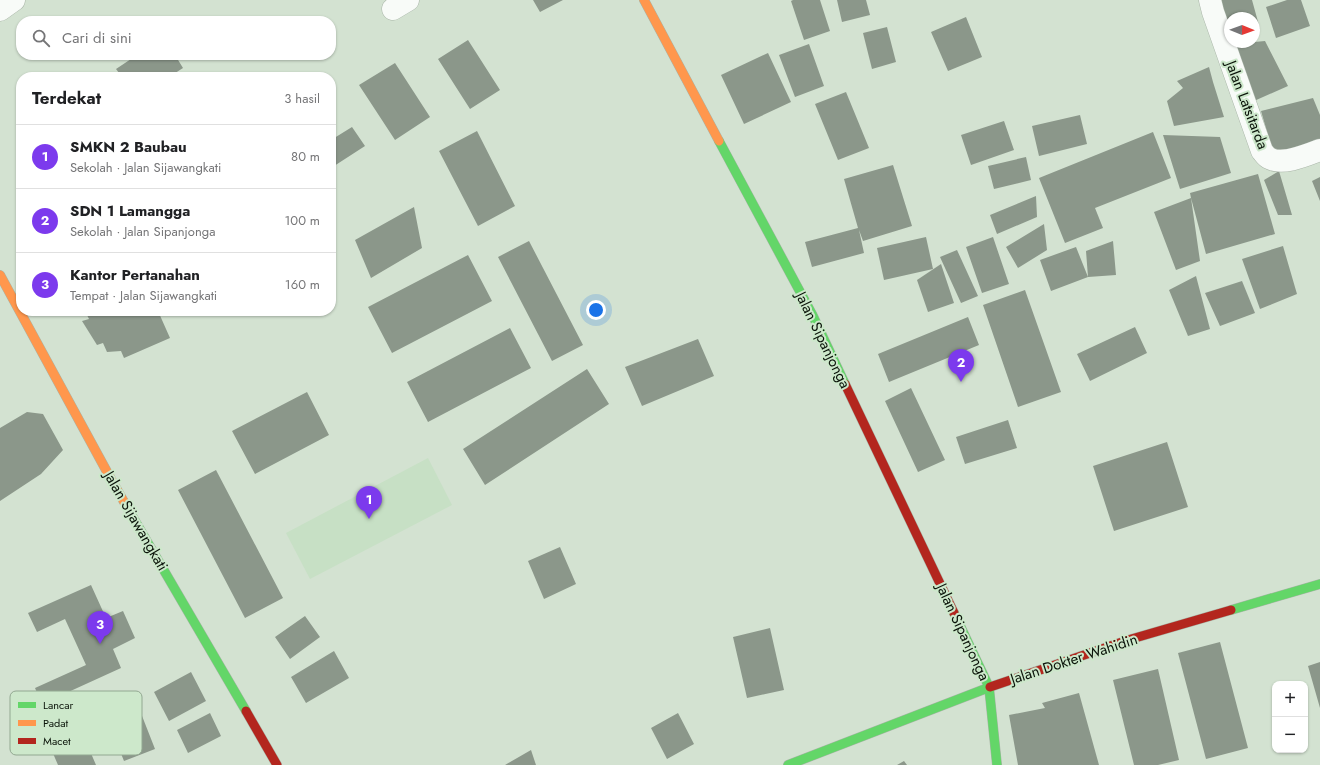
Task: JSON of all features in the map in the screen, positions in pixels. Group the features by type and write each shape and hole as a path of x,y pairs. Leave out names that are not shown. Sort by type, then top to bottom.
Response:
{"street":[{"path":"0,10 14,0"},
{"name":"Jalan Sipanjonga","path":"644,0 812,314 988,687 997,765"},
{"name":"Jalan Latsitarda","path":"1210,0 1262,151 1268,158 1277,160 1296,159 1320,150"},
{"name":"Jalan Sijawangkati","path":"0,275 16,304"},
{"name":"Jalan Sijawangkati","path":"22,316 112,481 277,765"},
{"name":"Jalan Dokter Wahidin","path":"788,765 988,687 1128,640 1320,584"}],"shaded area":[{"path":"428,458 452,505 310,579 286,533"}],"building":[{"path":"533,0 563,0 540,12"},
{"path":"820,0 830,31 804,40 791,1"},
{"path":"837,0 866,0 870,15 842,22"},
{"path":"1216,0 1252,0 1255,12 1224,12 1224,21"},
{"path":"1287,0 1301,0 1310,26 1276,38 1266,7"},
{"path":"966,17 982,57 948,71 931,32"},
{"path":"887,27 896,62 872,69 863,33"},
{"path":"468,40 500,90 470,109 438,59"},
{"path":"1260,41 1265,41 1288,86 1254,101 1235,48 1260,48"},
{"path":"809,44 824,86 795,97 779,55"},
{"path":"768,53 791,102 744,124 721,75"},
{"path":"130,60 178,60 183,68 177,72 118,72 116,69"},
{"path":"395,63 430,117 395,140 359,85"},
{"path":"1209,67 1224,117 1174,126 1167,101 1183,88 1177,81"},
{"path":"846,92 869,148 838,160 815,104"},
{"path":"1313,98 1320,115 1320,143 1274,156 1261,111"},
{"path":"1080,115 1087,144 1039,156 1032,126"},
{"path":"1004,121 1014,150 971,165 961,135"},
{"path":"352,127 365,146 336,165 336,137"},
{"path":"477,131 515,206 478,226 439,151"},
{"path":"1153,132 1171,178 1095,208 1103,228 1065,243 1039,178"},
{"path":"1163,135 1220,137 1231,173 1180,189"},
{"path":"1026,157 1031,180 994,189 988,166"},
{"path":"893,165 912,226 863,241 859,230 864,253 812,267 805,242 858,228 844,179"},
{"path":"1279,171 1292,215 1278,215 1264,180"},
{"path":"1258,174 1275,234 1206,254 1190,193"},
{"path":"1320,177 1320,201 1312,181"},
{"path":"1036,196 1037,217 997,234 990,215"},
{"path":"1191,198 1200,261 1176,270 1154,212"},
{"path":"414,207 422,248 371,278 355,240"},
{"path":"1044,224 1047,250 1018,268 1006,247"},
{"path":"926,237 933,269 884,280 877,248"},
{"path":"993,237 1009,284 982,293 966,247"},
{"path":"529,241 583,345 552,361 498,257"},
{"path":"1113,241 1116,275 1088,277 1086,251"},
{"path":"1283,246 1297,294 1260,309 1242,259"},
{"path":"1076,247 1088,277 1051,291 1040,260"},
{"path":"957,250 978,296 961,303 940,257"},
{"path":"468,255 492,301 392,353 368,307"},
{"path":"941,264 954,303 928,312 917,280"},
{"path":"1196,276 1210,329 1188,336 1169,290"},
{"path":"1242,281 1255,313 1220,326 1205,293"},
{"path":"1025,290 1061,392 1018,407 983,305"},
{"path":"88,316 160,316 170,338 124,358 121,351 107,352 103,343 97,345 82,321 89,319"},
{"path":"968,317 979,345 889,382 878,354"},
{"path":"1135,327 1147,353 1090,381 1077,354"},
{"path":"510,328 531,368 428,422 407,382"},
{"path":"698,339 714,376 642,406 625,367"},
{"path":"587,369 609,404 485,485 463,449"},
{"path":"911,388 945,460 918,472 885,401"},
{"path":"307,392 329,435 255,474 232,431"},
{"path":"27,412 43,414 63,450 41,474 0,501 0,428"},
{"path":"1008,420 1017,448 965,464 956,437"},
{"path":"1167,442 1188,507 1114,531 1093,466"},
{"path":"216,470 283,598 245,618 178,490"},
{"path":"560,547 576,584 544,599 528,561"},
{"path":"91,585 106,618 123,611 135,638 113,649 121,668 71,691 36,691 35,688 86,665 65,619 37,632 28,613"},
{"path":"305,616 320,637 290,659 275,637"},
{"path":"770,628 784,690 747,698 733,637"},
{"path":"1220,642 1248,748 1206,759 1178,653"},
{"path":"334,651 349,678 306,703 291,677"},
{"path":"1320,662 1320,708 1308,666"},
{"path":"1158,669 1179,760 1158,765 1134,765 1113,680"},
{"path":"191,672 206,701 169,721 154,692"},
{"path":"1079,693 1099,765 1018,765 1009,715 1045,708 1042,703"},
{"path":"210,713 221,736 188,753 177,730"},
{"path":"678,713 694,744 667,759 651,728"},
{"path":"142,716 155,749 142,754"},
{"path":"531,750 536,765 505,765"},
{"path":"54,755 92,755 96,765 58,765"},
{"path":"122,755 140,755 124,761"},
{"path":"904,761 907,765 897,765"}],"traffic: fast":[{"path":"719,141 812,314 845,384"},
{"path":"131,514 246,711"},
{"path":"1231,610 1320,584"},
{"path":"954,613 989,687 997,765"},
{"path":"788,765 990,687"}],"traffic: slow":[{"path":"644,0 719,141"},
{"path":"0,275 16,304"},
{"path":"22,316 131,514"}],"traffic: jam":[{"path":"845,384 954,613"},
{"path":"990,687 1128,640 1231,610"},
{"path":"246,711 277,765"}],"place":[{"name":"SDN 1 Lamangga","path":"961,382"},
{"name":"SMKN 2 Baubau","path":"369,519"},
{"name":"Kantor Pertanahan","path":"100,644"}]}
